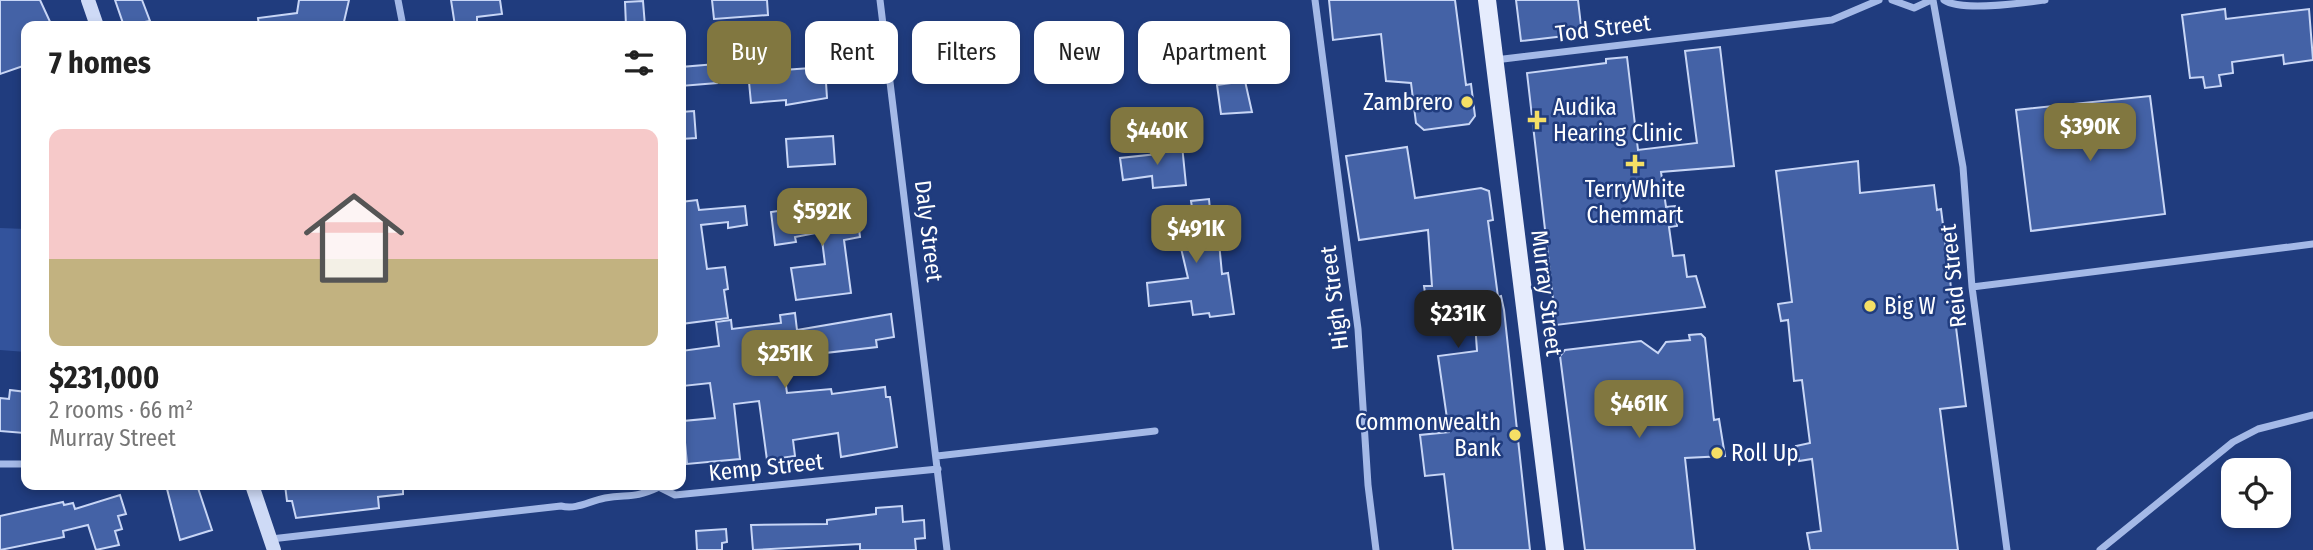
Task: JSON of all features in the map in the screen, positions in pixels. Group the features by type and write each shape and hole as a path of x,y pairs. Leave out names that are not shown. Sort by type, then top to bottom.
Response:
{"main road":[{"name":"Murray Street","path":"1487,0 1555,550"}],"street":[{"path":"88,0 95,21"},
{"path":"398,0 402,21"},
{"name":"Daly Street","path":"880,0 947,550"},
{"name":"High Street","path":"1315,0 1358,329 1368,485 1376,550"},
{"name":"Tod Street","path":"1494,60 1832,20 1879,0"},
{"path":"1892,0 1914,8 1932,0"},
{"name":"Reid Street","path":"1932,0 1963,167 1972,287 2007,550"},
{"path":"1944,0 1950,4 1970,5 2045,0"},
{"path":"1972,287 2313,244"},
{"path":"2100,550 2233,442 2258,429 2313,415"},
{"path":"937,456 1155,431"},
{"path":"0,464 21,464"},
{"name":"Kemp Street","path":"666,490 675,495 938,469"},
{"path":"254,490 272,545"},
{"name":"Kemp Street","path":"272,545 561,506 579,507 609,497 638,497 651,490"}],"shaded area":[{"path":"0,228 21,229 21,352 0,350"}],"building":[{"path":"0,0 40,0 50,21 21,21 21,67 0,74"},
{"path":"115,0 142,0 150,21 122,21"},
{"path":"299,0 349,0 344,21 258,21 258,18 297,13"},
{"path":"451,0 500,0 502,14 477,17 477,21 454,21"},
{"path":"712,0 767,0 768,15 714,19"},
{"path":"1329,0 1455,0 1466,85 1471,84 1475,116 1469,124 1424,130 1416,123 1411,83 1386,81 1381,34 1333,40"},
{"path":"1516,0 1578,0 1582,34 1521,41"},
{"path":"643,1 645,21 626,21 625,2"},
{"path":"2225,9 2226,19 2309,9 2313,60 2284,64 2283,55 2232,62 2233,73 2219,75 2221,86 2205,88 2203,77 2190,78 2182,15"},
{"path":"1720,47 1734,166 1661,172 1666,207 1675,206 1677,226 1669,227 1673,256 1684,255 1687,277 1696,276 1705,307 1556,325 1527,73 1606,63 1606,59 1627,57 1638,150 1697,143 1685,51"},
{"path":"707,65 707,84 686,86 686,67"},
{"path":"805,68 805,84 826,84 827,98 786,105 786,100 751,103 749,84 791,84 791,69"},
{"path":"1246,84 1252,112 1221,114 1217,85"},
{"path":"2150,96 2165,214 2031,231 2016,110"},
{"path":"694,111 696,138 686,139 686,112"},
{"path":"833,136 835,164 788,167 786,139"},
{"path":"1182,145 1186,185 1153,188 1152,176 1123,180 1120,158 1157,154 1156,148"},
{"path":"1407,147 1415,198 1481,188 1489,191 1493,220 1488,221 1498,297 1501,296 1504,310 1530,550 1453,550 1444,474 1425,476 1420,435 1449,432 1438,356 1477,351 1473,294 1426,300 1424,286 1432,286 1428,230 1359,240 1346,156"},
{"path":"1858,161 1860,193 1934,185 1937,210 1941,209 1966,406 1940,409 1958,550 1810,550 1807,533 1821,531 1812,459 1799,461 1796,446 1810,443 1802,380 1794,381 1788,320 1781,321 1778,304 1792,302 1776,171"},
{"path":"855,198 860,237 844,240 851,293 796,300 791,268 825,264 821,232 795,237 796,242 775,245 771,212 792,209 794,224 819,221 820,226 820,221 823,221 821,202"},
{"path":"1209,199 1211,221 1217,221 1222,274 1228,273 1234,314 1210,317 1209,313 1193,315 1191,301 1149,306 1147,283 1188,278 1177,231 1160,233 1159,217 1193,214 1191,201"},
{"path":"697,200 699,210 745,206 747,225 728,228 728,222 701,225 707,269 725,267 728,289 724,290 728,318 686,323 686,201"},
{"path":"795,313 797,330 891,314 894,337 876,340 877,347 782,358 787,393 831,389 832,394 885,387 886,397 890,397 897,447 841,457 838,433 793,440 795,456 767,460 759,401 734,404 740,459 687,464 686,421 715,418 710,383 686,386 686,350 719,346 716,322 731,320 732,329 781,323 780,315"},
{"path":"1701,334 1705,338 1714,420 1719,419 1725,456 1685,458 1695,550 1585,550 1560,356 1565,350 1641,341 1658,353 1666,342 1690,340 1689,335"},
{"path":"10,390 21,391 21,433 0,431 0,398 9,399"},
{"path":"167,490 199,490 212,530 180,540"},
{"path":"286,490 403,490 403,494 378,497 379,508 296,518 292,501 287,501"},
{"path":"120,495 126,514 118,516 122,529 115,531 119,545 96,550 88,525 63,531 64,537 0,550 0,516 63,502 64,505 73,503 75,509"},
{"path":"902,506 903,522 924,520 925,538 915,539 916,550 860,550 860,544 753,550 751,525 827,524 827,520 876,514 876,508"},
{"path":"726,529 727,542 722,543 722,550 697,550 696,531"}],"place":[{"name":"Zambrero","path":"1467,102"},
{"name":"Audika Hearing Clinic","path":"1537,120"},
{"name":"TerryWhite Chemmart","path":"1635,164"},
{"name":"Big W","path":"1870,306"},
{"name":"Commonwealth Bank","path":"1515,435"},
{"name":"Roll Up","path":"1717,453"}]}
